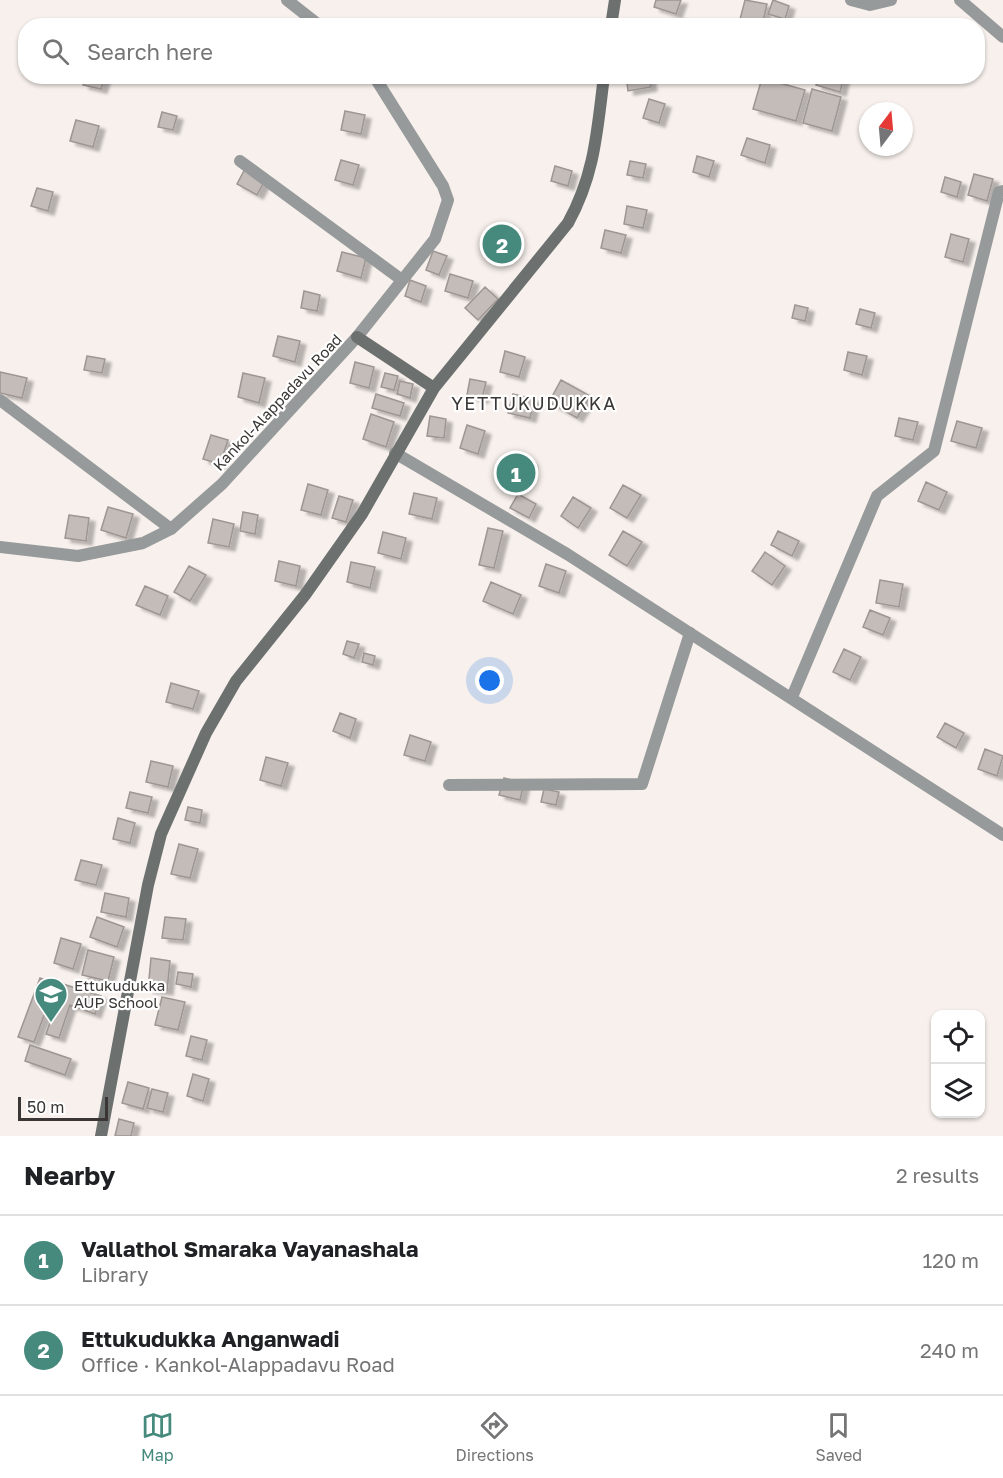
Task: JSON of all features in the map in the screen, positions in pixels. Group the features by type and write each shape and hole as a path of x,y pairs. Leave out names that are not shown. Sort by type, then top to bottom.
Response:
{"main road":[{"path":"612,18 615,0"},
{"path":"101,1136 148,885 161,834 187,772 236,681 305,595 362,514 434,388 568,223 583,196 592,164 603,84"},
{"name":"Kankol-Alappadavu Road","path":"357,337 434,388"}],"street":[{"path":"287,0 310,18"},
{"path":"856,1 870,4 891,0"},
{"path":"960,0 981,18"},
{"path":"985,22 1003,37"},
{"path":"357,337 435,239 448,200 443,186 379,84"},
{"path":"240,161 402,280"},
{"path":"792,697 877,496 934,451 999,192 1003,191"},
{"name":"Kankol-Alappadavu Road","path":"0,547 78,556 144,543 171,529 222,484 357,337"},
{"path":"0,400 171,529"},
{"path":"395,453 567,554 1003,835"},
{"path":"449,785 642,784 690,633"}],"building":[{"path":"656,0 681,0 676,14 654,7"},
{"path":"745,0 767,4 764,18 740,18"},
{"path":"773,0 789,6 785,18 768,14"},
{"path":"83,84 103,84 101,89"},
{"path":"627,84 650,84 651,87 628,91"},
{"path":"760,84 784,84 805,90 796,121 753,109"},
{"path":"816,84 842,84 840,92"},
{"path":"812,89 841,97 832,131 803,123"},
{"path":"649,99 665,104 659,123 643,118"},
{"path":"345,111 365,115 361,134 341,130"},
{"path":"162,112 177,116 173,130 158,127"},
{"path":"76,120 99,126 93,147 70,141"},
{"path":"747,138 770,145 765,163 741,155"},
{"path":"697,156 714,161 709,177 693,172"},
{"path":"341,160 359,165 353,185 335,180"},
{"path":"630,161 646,164 643,178 627,175"},
{"path":"555,166 572,171 568,186 551,181"},
{"path":"245,169 265,180 257,195 237,184"},
{"path":"974,174 993,179 987,201 968,195"},
{"path":"945,177 961,182 957,197 941,192"},
{"path":"37,188 53,192 48,211 31,206"},
{"path":"627,206 647,210 643,228 624,224"},
{"path":"491,228 510,232 506,250 488,247"},
{"path":"605,230 626,235 621,253 601,248"},
{"path":"951,234 969,239 963,262 945,257"},
{"path":"433,251 447,256 439,275 426,270"},
{"path":"342,252 366,258 361,278 337,271"},
{"path":"450,274 473,281 468,298 445,291"},
{"path":"410,280 426,286 421,302 405,296"},
{"path":"485,287 498,299 478,320 465,308"},
{"path":"304,291 320,295 317,311 301,308"},
{"path":"795,305 808,308 805,321 792,318"},
{"path":"860,309 875,313 871,328 856,324"},
{"path":"278,336 300,341 295,362 273,356"},
{"path":"505,351 525,357 519,377 500,372"},
{"path":"848,352 867,356 862,375 844,370"},
{"path":"87,356 105,359 102,373 84,370"},
{"path":"355,362 374,367 369,388 350,383"},
{"path":"0,372 27,378 22,398 0,393"},
{"path":"243,373 265,378 259,403 238,397"},
{"path":"385,373 398,376 394,390 381,387"},
{"path":"470,379 486,382 482,399 467,395"},
{"path":"561,380 590,396 577,418 549,402"},
{"path":"400,381 413,384 410,398 397,394"},
{"path":"376,394 404,403 400,416 372,408"},
{"path":"513,394 534,399 530,418 508,413"},
{"path":"371,414 394,422 386,447 363,439"},
{"path":"430,416 446,419 444,438 427,436"},
{"path":"899,418 918,422 913,440 895,436"},
{"path":"957,421 982,428 976,448 951,441"},
{"path":"467,425 485,431 478,454 460,448"},
{"path":"211,435 228,440 220,464 203,459"},
{"path":"506,454 531,462 524,482 500,474"},
{"path":"926,482 947,492 939,510 918,501"},
{"path":"308,484 328,490 321,515 301,510"},
{"path":"623,485 641,495 627,518 610,508"},
{"path":"414,493 437,498 432,519 409,514"},
{"path":"518,494 536,504 529,518 510,508"},
{"path":"339,496 353,500 346,522 332,518"},
{"path":"573,497 591,508 578,528 561,516"},
{"path":"108,507 133,514 126,538 101,530"},
{"path":"243,512 258,515 255,534 240,531"},
{"path":"69,515 89,518 86,541 65,538"},
{"path":"213,519 234,524 229,547 208,543"},
{"path":"488,528 503,531 494,568 479,565"},
{"path":"623,531 642,542 627,566 609,555"},
{"path":"778,531 799,541 792,556 771,545"},
{"path":"383,532 406,538 401,559 378,553"},
{"path":"765,552 785,566 772,585 752,571"},
{"path":"279,561 300,566 296,586 275,581"},
{"path":"351,562 375,567 370,588 347,582"},
{"path":"546,564 566,571 559,593 539,586"},
{"path":"189,566 206,575 190,601 174,592"},
{"path":"880,580 903,584 899,607 876,603"},
{"path":"491,582 521,595 513,614 483,601"},
{"path":"145,586 168,596 160,615 136,605"},
{"path":"870,610 890,618 883,635 863,627"},
{"path":"347,641 359,644 354,658 343,654"},
{"path":"844,649 861,657 850,680 833,672"},
{"path":"364,653 375,656 373,665 362,662"},
{"path":"171,683 199,691 193,709 166,702"},
{"path":"340,713 356,719 350,738 333,731"},
{"path":"945,723 964,733 956,748 937,737"},
{"path":"410,735 431,742 425,761 404,755"},
{"path":"985,749 1003,756 997,776 978,769"},
{"path":"266,757 288,763 281,786 260,780"},
{"path":"151,761 173,766 168,787 146,782"},
{"path":"504,778 524,783 520,800 499,795"},
{"path":"544,789 559,792 556,805 541,802"},
{"path":"130,792 152,797 148,813 126,808"},
{"path":"188,807 202,810 200,823 185,820"},
{"path":"118,818 135,823 130,843 113,839"},
{"path":"179,844 198,849 190,878 171,874"},
{"path":"81,860 102,865 96,885 75,880"},
{"path":"105,893 129,898 126,917 101,912"},
{"path":"97,917 124,927 117,947 90,937"},
{"path":"165,917 186,919 183,940 162,938"},
{"path":"61,938 81,944 73,969 54,963"},
{"path":"88,950 114,957 108,981 82,975"},
{"path":"151,958 170,961 167,991 148,989"},
{"path":"178,972 193,974 191,987 176,984"},
{"path":"40,978 56,984 34,1042 18,1037"},
{"path":"63,984 101,996 95,1014 70,1005 59,1038 46,1034"},
{"path":"162,997 185,1002 178,1030 155,1025"},
{"path":"191,1036 207,1040 202,1060 186,1056"},
{"path":"30,1045 71,1059 65,1075 25,1061"},
{"path":"193,1074 209,1079 203,1101 187,1096"},
{"path":"128,1082 149,1088 143,1109 122,1103"},
{"path":"152,1089 168,1093 163,1112 147,1108"},
{"path":"119,1119 134,1123 131,1136 115,1136"}],"place":[{"name":"Ettukudukka Anganwadi","path":"502,244"},
{"name":"Vallathol Smaraka Vayanashala","path":"516,473"},
{"name":"Ettukudukka AUP School","path":"51,1023"}],"district":[{"name":"YETTUKUDUKKA","path":"534,403"}]}
